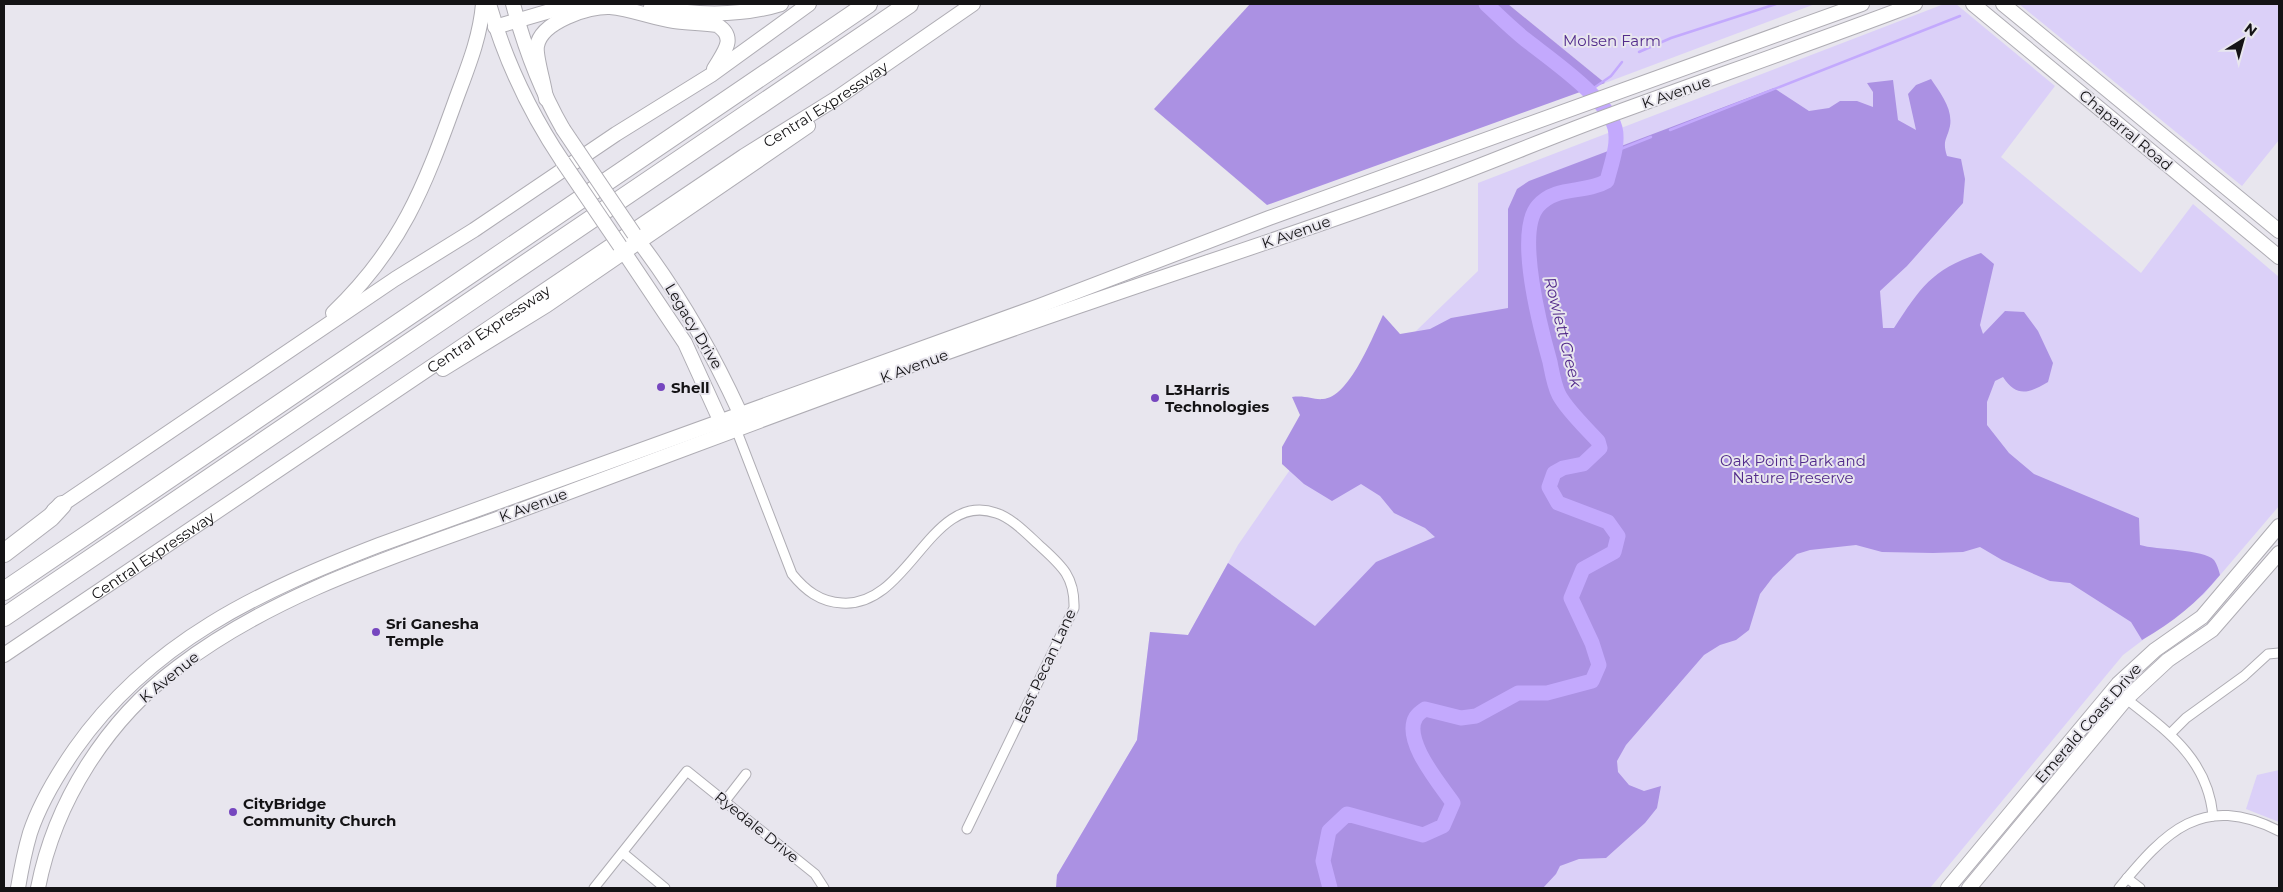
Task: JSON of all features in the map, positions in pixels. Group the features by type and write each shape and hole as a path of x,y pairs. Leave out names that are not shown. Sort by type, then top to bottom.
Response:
{"highway":[{"path":"4,591 868,4"},
{"name":"Central Expressway","path":"4,618 908,4"},
{"path":"4,553 51,518 62,505"}],"main road":[{"path":"301,343 363,282 384,255 409,217 430,170 476,44 483,4"},
{"name":"Legacy Drive","path":"489,4 495,27 525,97 548,139 685,343 720,420"},
{"name":"Legacy Drive","path":"513,4 528,58 546,99 563,129 701,334 740,413"},
{"path":"495,27 574,4"},
{"path":"638,4 676,11 720,14 755,10 781,4"},
{"path":"4,544 301,343 616,134 711,75 808,4"},
{"name":"Central Expressway","path":"4,655 736,161 824,107 973,4"},
{"name":"K Avenue","path":"38,888 50,842 70,797 99,747 141,698 200,651 292,597 499,511 608,462 1039,306 1089,285 1168,258 1323,199 1538,123 1862,4"},
{"name":"K Avenue","path":"18,888 30,834 52,784 97,718 128,685 200,630 274,589 379,545 612,476 736,429 1331,220 1915,4"},
{"name":"Chaparral Road","path":"1973,4 2279,257"},
{"name":"Chaparral Road","path":"2003,4 2279,231"},
{"path":"546,99 536,48 540,36 556,22 609,7 676,21 717,25 722,28 727,35 728,48 711,75"},
{"path":"359,415 491,341 637,238 791,139 883,67"},
{"path":"2150,150 2163,135"},
{"path":"1323,199 1331,220"},
{"path":"1168,258 1175,274"},
{"path":"1039,306 1045,319"},
{"path":"685,343 701,334"},
{"path":"720,420 736,429 740,413"},
{"path":"608,462 612,476"},
{"name":"Emerald Coast Drive","path":"1948,888 2114,689 2148,655 2202,617 2279,526"},
{"name":"Emerald Coast Drive","path":"1969,888 2126,699 2168,660 2212,630 2279,554"},
{"path":"128,685 141,698"},
{"path":"52,784 70,797"}],"street":[{"name":"East Pecan Lane","path":"736,429 792,574 800,584 819,598 831,603 848,604 873,598 901,574 935,533 953,518 980,510 998,513 1009,520 1032,538 1069,576 1074,590 1074,608 967,829"},
{"path":"2170,734 2186,718 2276,653"},
{"path":"2114,689 2170,734 2186,750 2201,772 2208,789 2213,816"},
{"name":"Ryedale Drive","path":"622,853 687,771 815,874 824,888"},
{"path":"725,802 746,774"},
{"path":"2119,888 2166,836 2190,822 2213,816 2252,820 2279,830"},
{"path":"594,888 622,853 665,888"},
{"path":"2127,878 2140,888"}],"green space":[{"path":"1250,4 1508,4 1605,83 1267,205 1154,109"},
{"name":"Molsen Farm","path":"1508,4 1815,4 1605,83"},
{"name":"Oak Point Park and Nature Preserve","path":"1944,4 1956,4 2055,86 2001,157 2141,273 2193,204 2279,277 2279,506 2204,594 2123,655 1930,888 1056,888 1057,875 1137,740 1150,632 1188,635 1238,545 1325,419 1478,271 1478,183"},
{"path":"2019,4 2279,4 2279,140 2242,186"},
{"name":"Oak Point Park and Nature Preserve","path":"1931,79 1950,113 1950,126 1945,140 1945,147 1947,156 1961,159 1965,179 1963,203 1907,266 1880,291 1883,328 1894,328 1920,290 1939,273 1951,266 1981,253 1994,264 1980,325 1983,334 2005,311 2024,312 2038,331 2053,363 2048,382 2029,391 2018,391 2008,384 2003,377 1995,381 1987,402 1987,425 2009,453 2034,474 2139,518 2140,545 2200,554 2209,556 2214,560 2220,575 2193,603 2174,619 2142,640 2131,622 2070,583 2050,581 2002,560 1980,547 1963,552 1933,553 1882,552 1856,545 1810,550 1797,554 1773,577 1760,594 1749,630 1736,640 1720,645 1704,655 1626,745 1617,761 1618,772 1629,785 1644,791 1661,786 1657,808 1645,823 1606,858 1579,859 1560,866 1556,874 1543,888 1056,888 1057,875 1137,740 1150,632 1188,635 1228,563 1315,626 1376,562 1435,537 1425,528 1394,513 1380,496 1361,484 1332,501 1304,484 1282,464 1282,447 1300,415 1292,397 1323,399 1333,396 1342,388 1351,378 1359,364 1383,315 1400,334 1430,329 1451,318 1508,308 1508,209 1517,189 1529,181 1774,88 1809,111 1829,108 1840,101 1857,101 1873,107 1873,92 1867,83 1893,80 1898,120 1916,130 1908,94 1916,85"},
{"path":"2279,770 2279,822 2246,809 2257,775"}],"waterway":[{"name":"Rowlett Creek","path":"1330,888 1323,861 1329,831 1347,814 1423,835 1443,826 1453,803 1424,762 1418,749 1413,727 1416,717 1420,713 1425,709 1461,718 1476,716 1518,693 1547,693 1592,681 1599,665 1592,643 1571,598 1583,569 1614,552 1618,536 1608,522 1558,503 1549,487 1554,473 1563,468 1583,464 1600,448 1598,441 1567,407 1556,387 1536,305 1529,258 1529,237 1532,219 1538,206 1545,199 1562,192 1598,185 1607,181 1615,148 1615,128 1610,116 1590,92 1563,68 1521,36 1486,4"},
{"path":"1639,52 1671,38 1776,4"},
{"path":"1670,130 1960,16"},
{"path":"1588,92 1611,76 1622,62"},
{"path":"1613,152 1651,137"}],"place":[{"name":"Shell","path":"661,387"},
{"name":"L3Harris Technologies","path":"1155,398"},
{"name":"Sri Ganesha Temple","path":"376,632"},
{"name":"CityBridge Community Church","path":"233,812"}]}
